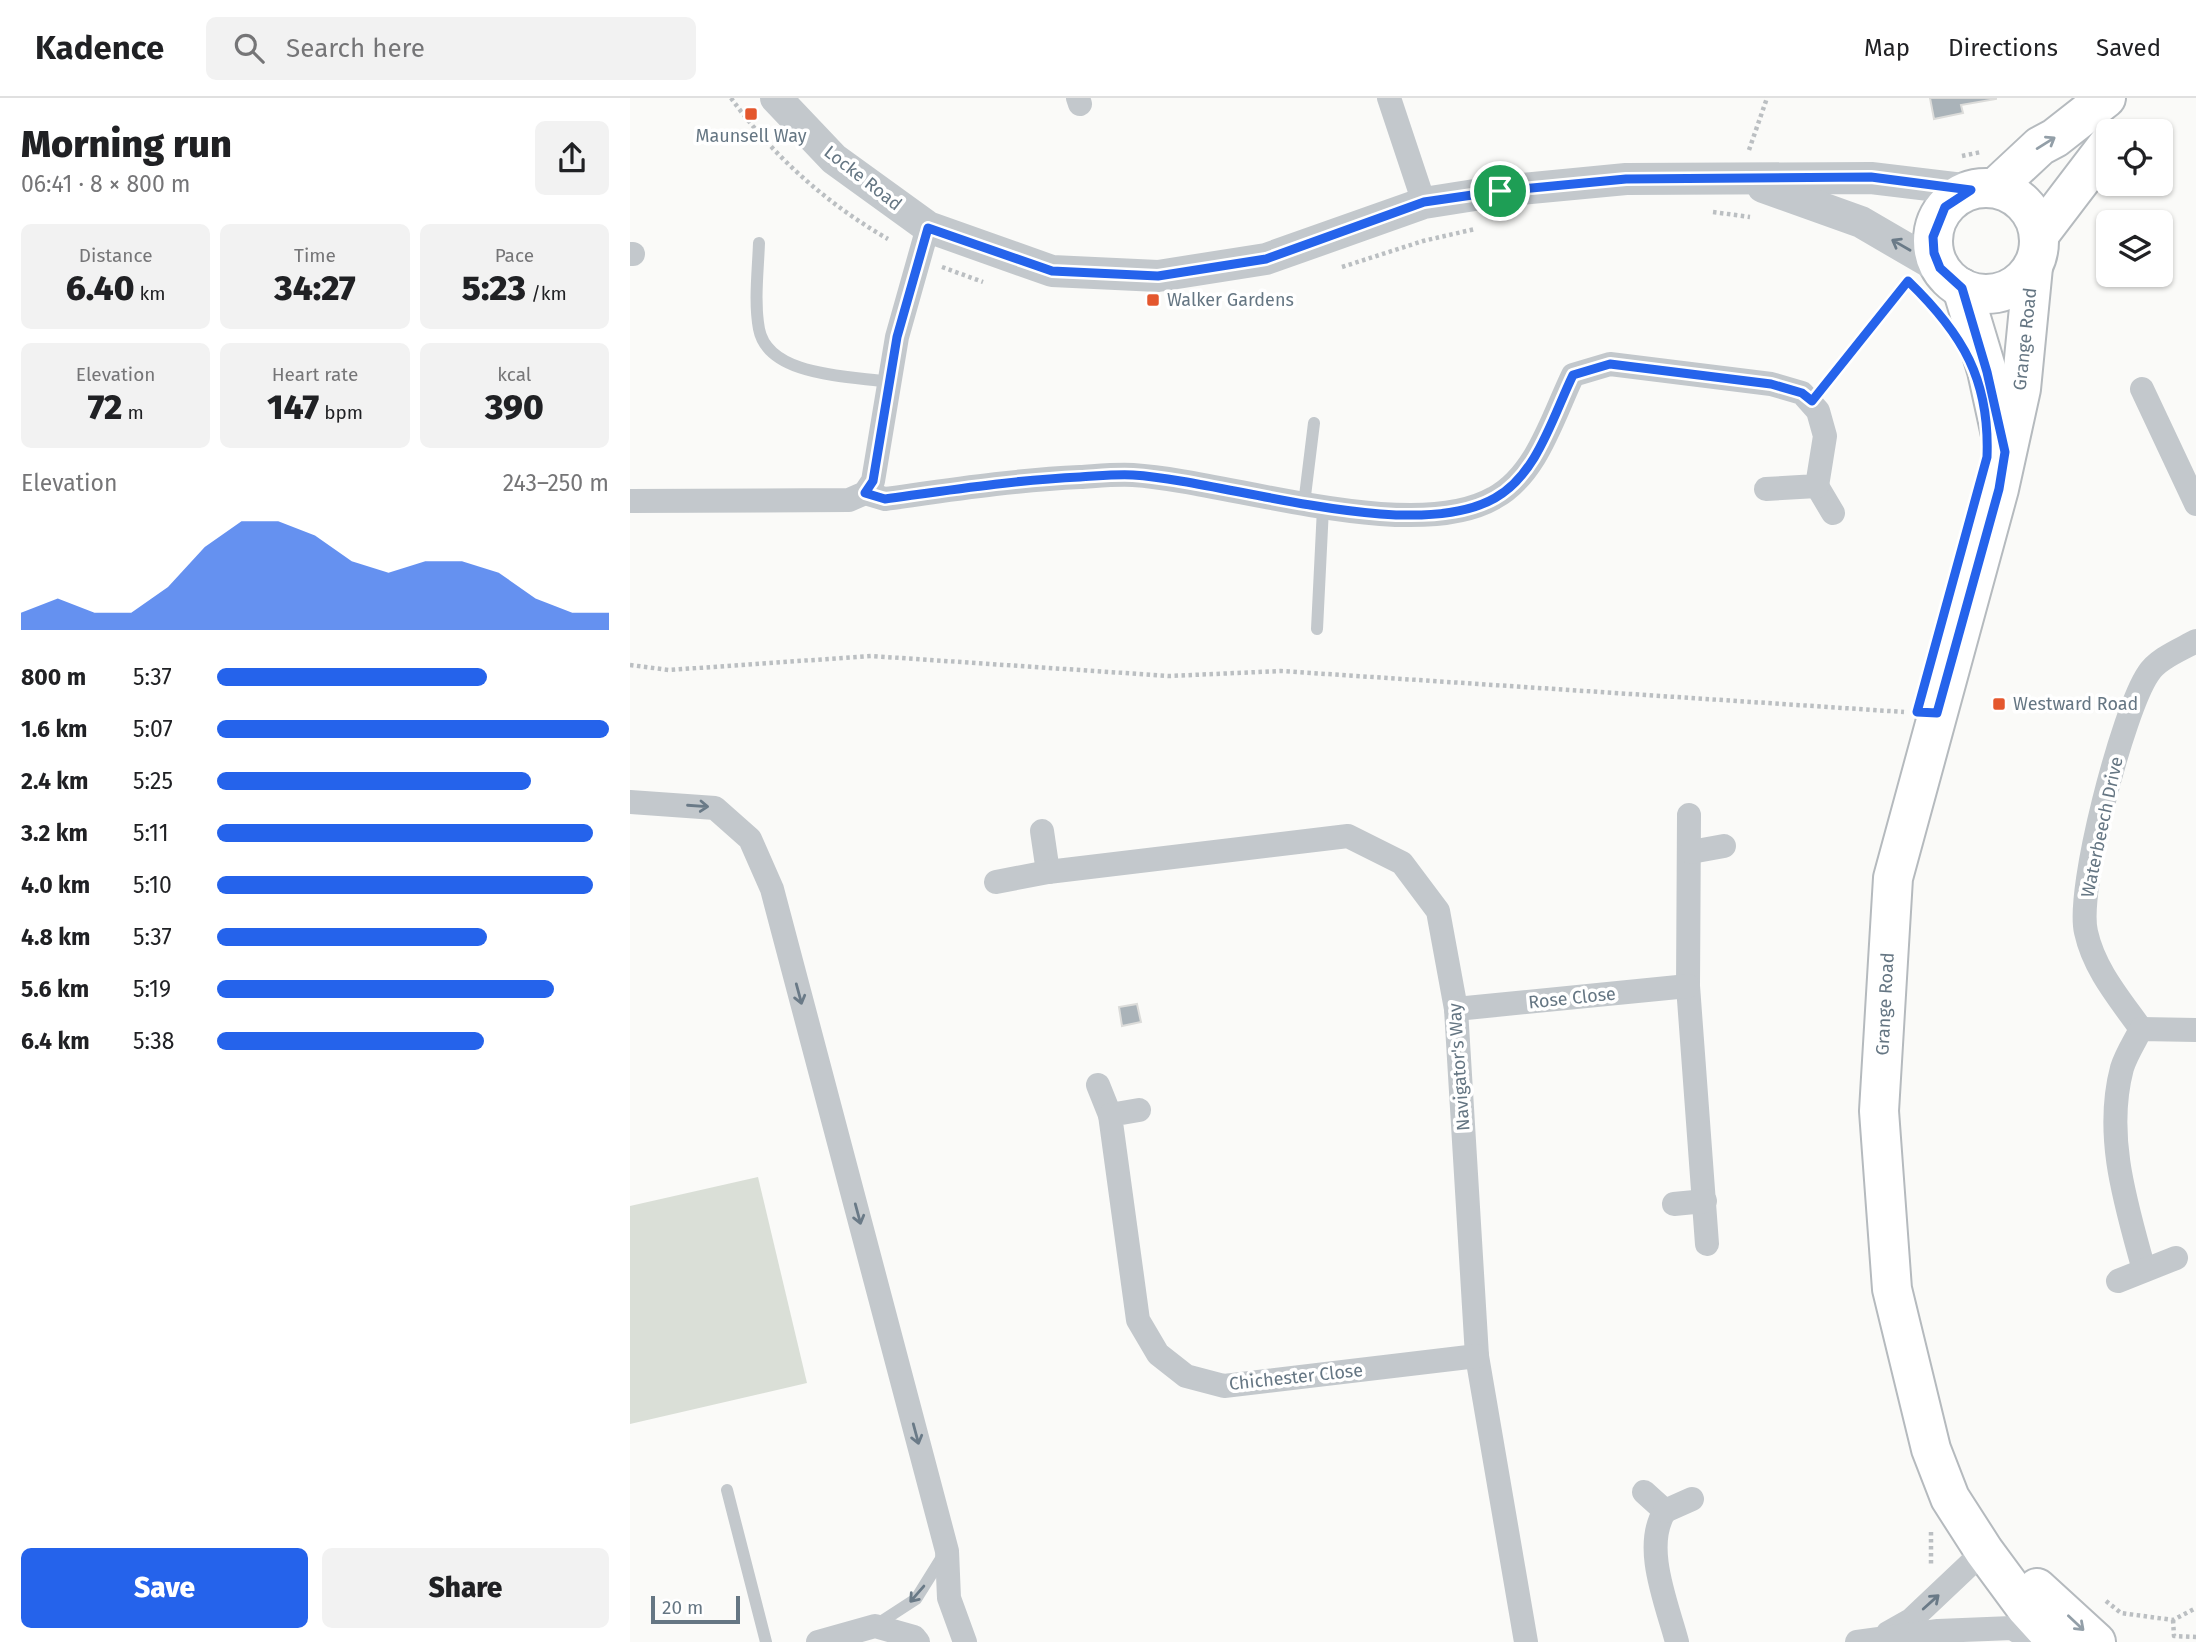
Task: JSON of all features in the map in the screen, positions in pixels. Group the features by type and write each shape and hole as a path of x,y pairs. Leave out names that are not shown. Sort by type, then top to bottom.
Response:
{"main road":[{"path":"2096,162 2036,251 2023,280 2010,289 1994,294 1977,294 1931,281 1933,237 1937,221 1945,207 1983,189 2106,98"},
{"path":"2122,119 2133,98"},
{"path":"1983,189 2011,194 2025,205 2035,218 2036,251"},
{"name":"Grange Road","path":"2036,251 2021,389 1999,489 1893,878 1879,1111 1895,1302 1931,1449 1951,1498 1984,1551 2026,1608 2057,1642"},
{"name":"Grange Road","path":"1931,281 1987,372 2005,452"},
{"name":"Grange Road","path":"1984,1551 2051,1599 2096,1642"}],"street":[{"name":"Locke Road","path":"776,98 834,159 928,228 1052,271 1158,276 1266,259 1424,202 1500,191 1626,179 1871,177 1983,189"},
{"path":"1389,98 1424,202"},
{"name":"Locke Road","path":"1742,179 1861,222 1931,281"},
{"path":"630,501 849,500 865,493 873,481 897,337 928,228"},
{"path":"865,493 885,499 1027,480 1132,475 1236,489 1313,506 1441,515 1494,498 1528,469 1573,375 1610,364 1771,384 1802,393 1812,401 1825,436 1817,486 1833,513"},
{"path":"2142,389 2196,504"},
{"path":"1766,489 1817,486"},
{"name":"Waterbeech Drive","path":"2141,1029 2094,961 2085,929 2087,884 2111,769 2136,694 2149,670 2196,641"},
{"path":"630,802 715,808 750,839 766,877 947,1551 949,1598 965,1642"},
{"path":"1689,815 1691,852 1688,986 1707,1244"},
{"path":"1042,831 1048,872"},
{"name":"Navigator's Way","path":"996,883 1048,872 1348,836 1402,863 1438,911 1456,1009 1477,1356 1526,1642"},
{"path":"1691,852 1724,846"},
{"name":"Rose Close","path":"1456,1009 1688,986"},
{"path":"2144,1269 2119,1176 2116,1103 2123,1065 2141,1029 2196,1030"},
{"name":"Chichester Close","path":"1098,1084 1110,1115 1138,1320 1158,1354 1186,1376 1224,1386 1477,1356"},
{"path":"1110,1115 1139,1110"},
{"path":"1674,1204 1705,1201"},
{"path":"2118,1281 2176,1258"},
{"path":"1644,1492 1665,1511"},
{"path":"1677,1642 1658,1567 1657,1523 1665,1511 1692,1499"},
{"path":"1866,1641 1911,1620 1984,1551"},
{"path":"818,1642 875,1626 914,1637 918,1642"},
{"path":"1866,1641 1938,1631 1963,1637 2012,1628 2035,1642"}],"lane":[{"path":"759,243 759,330 766,348 792,367 889,382"},
{"path":"1314,422 1313,506 1317,629"},
{"path":"727,1490 766,1642"},
{"path":"875,1626 916,1599 947,1551"}],"path":[{"path":"731,98 753,127 813,187 855,219 920,257 961,275 996,286"},
{"path":"1742,179 1767,98"},
{"path":"1700,210 1756,218"},
{"path":"1337,269 1423,241 1483,227"},
{"path":"1899,275 1931,281"},
{"path":"1812,401 1931,281"},
{"path":"630,665 669,670 871,656 1169,676 1280,671 1937,713"},
{"path":"1930,1525 1931,1567 1946,1589"},
{"path":"2102,1599 2121,1613 2173,1620 2196,1608"},
{"path":"2173,1620 2174,1636 2196,1637"}],"shaded area":[{"path":"758,1177 807,1383 630,1424 630,1206"}],"building":[{"path":"1930,98 1996,99 1961,105 1963,113 1934,119"},
{"path":"1137,1004 1141,1022 1122,1026 1119,1007"}],"place":[{"name":"Maunsell Way","path":"751,114"},
{"name":"Walker Gardens","path":"1153,300"},
{"name":"Westward Road","path":"1999,704"}],"route":[{"path":"1871,177 1971,190 1945,207 1937,221 1933,237 1934,253 1940,268 1962,288 1987,372 2005,452 1999,489 1937,713 1917,712 1977,499 1987,457 1989,421 1983,391 1967,354 1929,301 1908,281 1812,401 1802,393 1771,384 1610,364 1573,375 1528,469 1494,498 1441,515 1329,509 1236,489 1132,475 1027,480 885,499 865,493 873,481 874,460 897,337 928,228 1052,271 1158,276 1266,259 1424,202 1500,191 1626,179 1871,177"}]}
